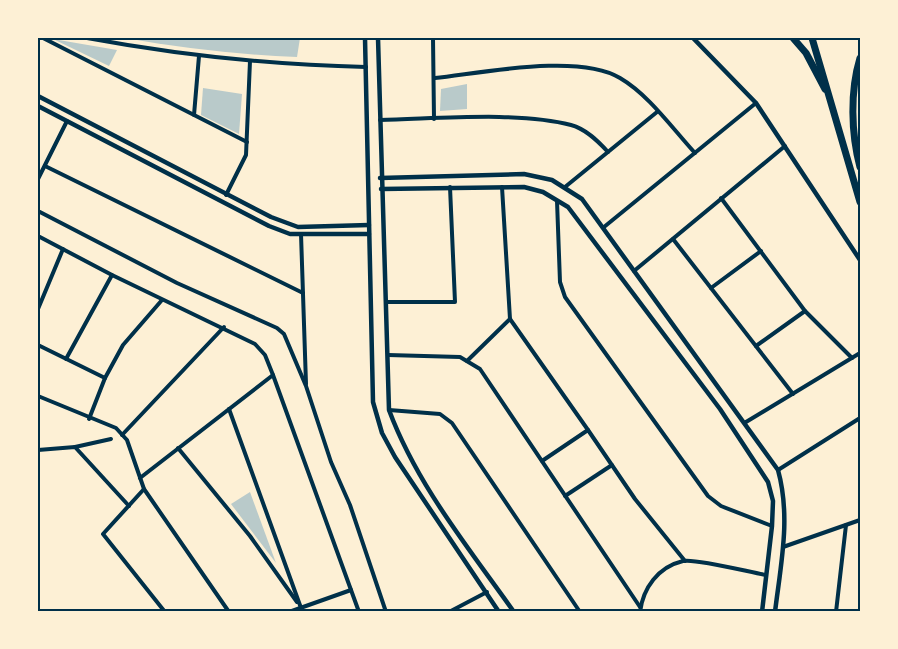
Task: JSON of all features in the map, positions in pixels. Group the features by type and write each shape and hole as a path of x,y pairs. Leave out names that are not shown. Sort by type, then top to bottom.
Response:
{"highway":[{"path":"793,38 806,53 834,108"},
{"path":"812,38 834,108 847,162 861,202"},
{"path":"861,58 855,91 854,115 861,167"}],"street":[{"path":"43,38 247,142"},
{"path":"87,38 199,56 298,66 366,67"},
{"path":"365,38 373,402 382,433 394,457 500,612"},
{"path":"378,38 380,178 389,410 401,442 426,487 514,612"},
{"path":"433,38 434,119"},
{"path":"693,38 756,103 820,203 861,260"},
{"path":"194,115 199,56"},
{"path":"226,195 246,155 250,61"},
{"path":"435,78 554,65 579,66 618,76 634,87 694,153"},
{"path":"38,96 226,195 298,227 369,225"},
{"path":"604,227 756,103"},
{"path":"38,106 268,226 290,234 369,234"},
{"path":"565,187 657,112"},
{"path":"379,120 531,118 573,126 596,139 608,152"},
{"path":"38,179 67,121"},
{"path":"633,272 785,145"},
{"path":"45,166 303,293"},
{"path":"380,178 524,174 552,180 582,199 604,227 633,272 746,422 778,470 784,493 783,547 775,612"},
{"path":"386,302 455,302 450,187"},
{"path":"502,187 510,319 612,465 685,561"},
{"path":"381,189 524,187 543,192 568,207 720,409 768,482 773,501 772,526 762,612"},
{"path":"721,198 805,311 852,358"},
{"path":"557,201 560,282 565,297 708,496 720,506 772,526"},
{"path":"38,211 177,283 277,328 284,334 306,386 386,612"},
{"path":"301,234 306,386"},
{"path":"38,236 162,300 224,327 255,344 264,355 273,375 359,612"},
{"path":"673,239 793,394"},
{"path":"38,309 63,249"},
{"path":"711,288 760,251"},
{"path":"66,358 112,275"},
{"path":"89,419 105,378 123,345 162,300"},
{"path":"756,346 805,311"},
{"path":"467,361 510,319"},
{"path":"122,435 224,327"},
{"path":"38,345 105,378"},
{"path":"746,422 861,353"},
{"path":"387,355 460,357 480,369 640,609"},
{"path":"140,478 273,375"},
{"path":"38,396 89,419 116,428 127,440 144,489 229,612"},
{"path":"229,410 301,608"},
{"path":"389,410 440,414 452,423 580,612"},
{"path":"778,470 861,418"},
{"path":"542,461 588,430"},
{"path":"38,450 75,447 111,439"},
{"path":"75,447 129,506"},
{"path":"178,448 250,536 301,608"},
{"path":"565,496 612,465"},
{"path":"144,489 103,534 165,612"},
{"path":"783,547 861,520"},
{"path":"836,612 846,525"},
{"path":"640,609 651,580 667,568 685,561 766,575"},
{"path":"289,612 351,590"},
{"path":"449,612 487,592"}],"shaded area":[{"path":"125,38 300,38 297,57 254,55"},
{"path":"53,39 117,50 109,66"},
{"path":"467,84 467,109 440,111 441,89"},
{"path":"203,88 242,94 239,134 201,115"},
{"path":"250,492 276,563 231,504"}]}
